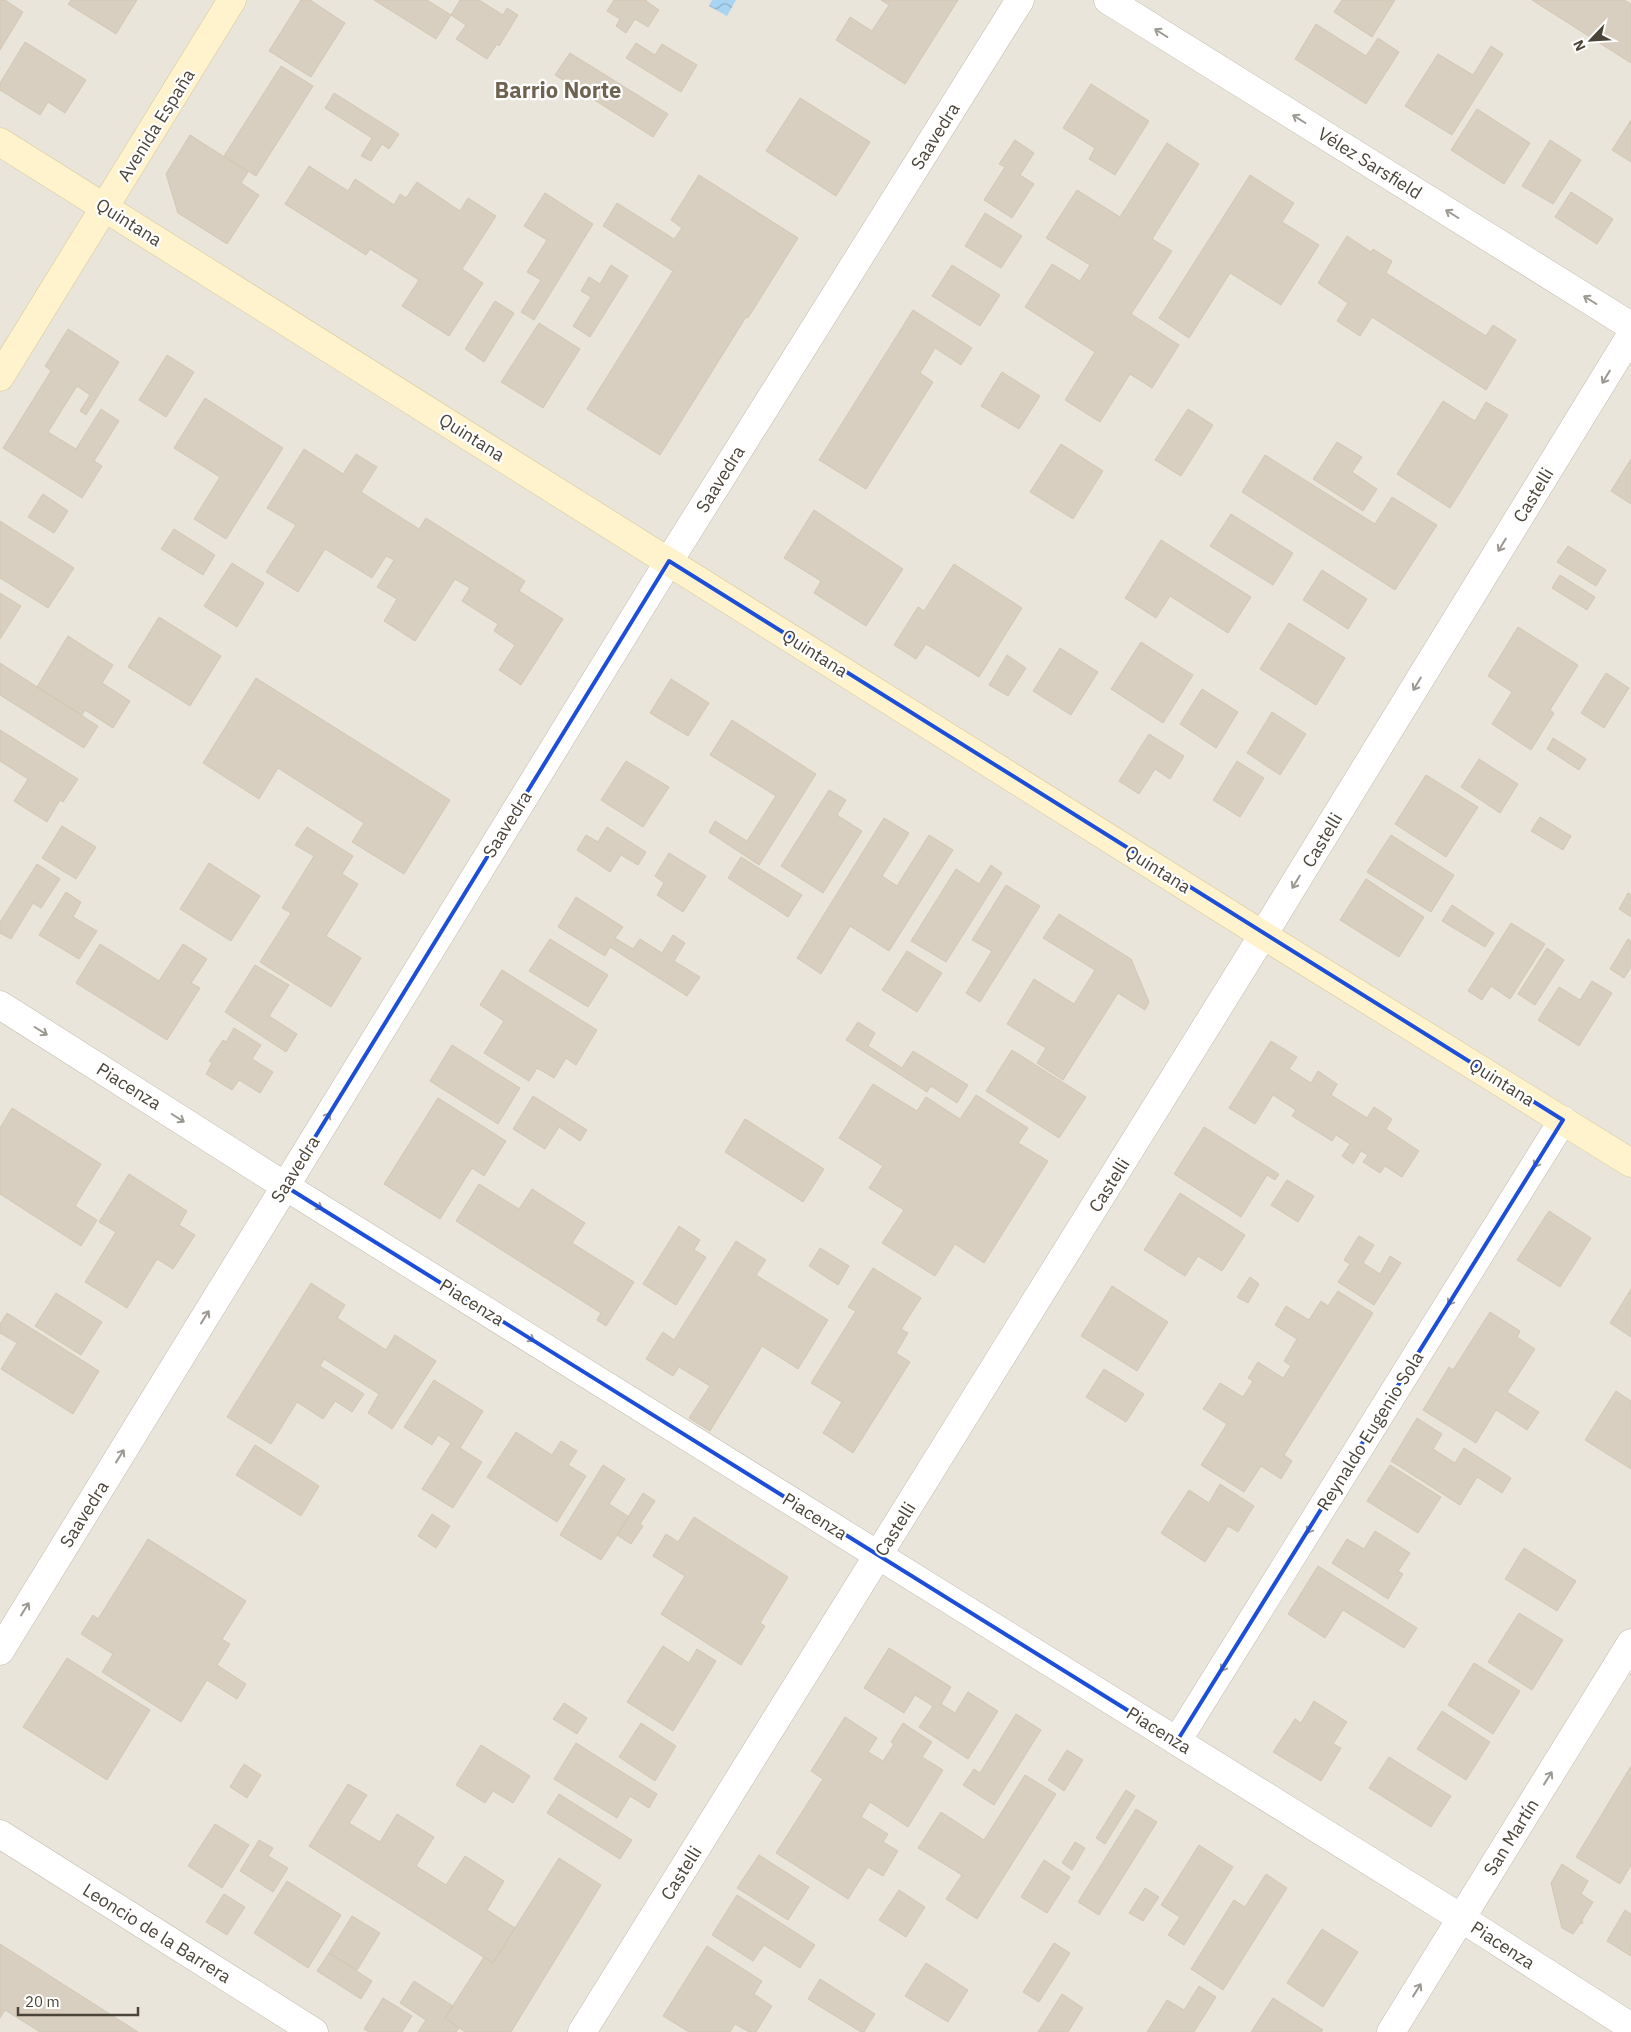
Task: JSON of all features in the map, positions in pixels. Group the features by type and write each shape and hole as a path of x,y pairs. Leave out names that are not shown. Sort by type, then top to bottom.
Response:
{"main road":[{"name":"Avenida España","path":"0,377 232,0"},
{"name":"Quintana","path":"0,142 1631,1163"}],"street":[{"name":"Saavedra","path":"0,1651 669,560 1020,0"},
{"name":"Vélez Sarsfield","path":"1108,0 1631,326"},
{"name":"Castelli","path":"582,2032 1264,935 1631,335"},
{"name":"Piacenza","path":"0,1005 285,1186 1461,1918 1631,2027"},
{"name":"Reynaldo Eugenio Sola","path":"1177,1741 1563,1120"},
{"name":"San Martín","path":"1391,2032 1631,1643"},
{"name":"Leoncio de la Barrera","path":"0,1834 314,2032"}],"highlighted area":[{"path":"669,561 1563,1120 1177,1741 285,1186"}],"shaded area":[{"path":"0,0 1631,0 1631,2032 0,2032"}],"water":[{"path":"712,0 736,0 727,16 709,6"}],"building":[{"path":"0,0 5,0 23,12 0,50"},
{"path":"71,0 137,0 116,34 68,4"},
{"path":"301,0 310,0 345,23 311,77 269,51"},
{"path":"374,0 427,0 451,15 436,39"},
{"path":"460,0 479,0 503,15 507,8 518,15 499,46 497,44 487,59 456,39 466,25 451,15"},
{"path":"614,0 647,0 659,10 648,27 635,19 626,33 616,26 620,19 607,11"},
{"path":"881,0 958,0 905,84 836,40 850,17 872,31 889,5"},
{"path":"1342,0 1395,0 1372,37 1334,12"},
{"path":"1532,0 1624,0 1631,4 1631,63"},
{"path":"1316,24 1366,56 1378,38 1399,52 1366,104 1295,59"},
{"path":"25,42 86,80 65,113 48,102 40,115 0,90 0,83"},
{"path":"636,43 655,55 662,44 697,65 681,92 626,58"},
{"path":"1491,46 1503,54 1452,135 1405,106 1438,54 1473,75"},
{"path":"570,53 668,114 653,137 555,75"},
{"path":"281,66 313,86 256,176 224,156"},
{"path":"1091,84 1149,121 1115,175 1089,159 1095,148 1063,128"},
{"path":"334,93 399,134 389,149 382,144 371,161 361,156 372,138 325,108"},
{"path":"800,98 870,142 836,196 766,151"},
{"path":"1477,109 1530,143 1504,184 1451,150"},
{"path":"1631,120 1631,162 1612,150"},
{"path":"190,135 248,172 241,183 259,195 227,244 178,213 166,174"},
{"path":"1015,140 1034,153 1020,175 1034,184 1012,218 984,200 1005,167 999,164"},
{"path":"1550,140 1581,160 1553,204 1522,186"},
{"path":"1167,143 1199,164 1152,239 1172,251 1131,314 1179,345 1152,388 1130,374 1100,422 1065,400 1095,352 1025,307 1052,264 1080,281 1090,265 1046,238 1077,190 1120,217"},
{"path":"309,166 348,191 355,179 394,205 400,194 406,198 417,182 460,211 468,198 496,216 462,269 483,283 449,336 402,306 419,280 370,249 366,255 285,204"},
{"path":"699,175 798,238 660,455 587,409 673,271 603,226 617,203 674,239 682,228 671,220"},
{"path":"1250,175 1294,203 1282,222 1319,245 1281,305 1230,273 1189,338 1159,318"},
{"path":"1571,192 1613,219 1597,244 1555,217"},
{"path":"545,193 593,224 534,320 521,312 541,280 527,272 547,240 524,226"},
{"path":"985,213 1022,236 1001,268 965,246"},
{"path":"1347,236 1371,252 1373,249 1392,261 1386,273 1486,336 1493,325 1516,340 1486,390 1372,317 1360,336 1337,321 1348,303 1318,283"},
{"path":"611,265 628,276 590,337 573,326 591,297 581,291 589,277 600,284"},
{"path":"952,265 1000,295 980,326 932,296"},
{"path":"495,301 514,313 484,362 465,349"},
{"path":"913,310 972,348 961,365 935,348 920,373 933,382 866,489 819,460"},
{"path":"539,323 580,349 543,408 501,382"},
{"path":"68,329 119,362 86,415 80,411 90,395 77,386 48,432 76,449 101,409 119,421 94,461 102,466 82,498 3,448 51,371 45,366"},
{"path":"167,355 194,372 166,417 139,400"},
{"path":"1002,372 1040,396 1019,429 981,406"},
{"path":"205,398 283,448 226,539 194,519 220,477 174,448"},
{"path":"1443,401 1475,421 1486,402 1508,415 1450,508 1397,474"},
{"path":"1188,409 1213,425 1181,476 1155,460"},
{"path":"1337,442 1362,457 1352,472 1377,489 1363,511 1313,479"},
{"path":"1061,444 1103,471 1073,519 1030,492"},
{"path":"304,449 343,474 356,454 377,467 361,492 419,529 426,518 525,581 519,591 563,619 521,685 499,670 515,645 494,631 498,624 462,601 470,588 455,579 415,641 384,621 397,599 377,587 394,560 386,556 372,578 325,549 298,592 266,572 296,525 267,508"},
{"path":"1265,455 1375,524 1392,497 1437,525 1395,590 1242,492"},
{"path":"1631,459 1631,504 1611,491"},
{"path":"43,494 68,511 54,533 28,517"},
{"path":"814,510 903,569 866,626 814,593 821,581 784,558"},
{"path":"1231,514 1293,553 1273,585 1210,546"},
{"path":"0,521 74,568 48,608 0,578"},
{"path":"174,529 215,555 203,575 161,549"},
{"path":"1161,540 1251,597 1228,633 1170,596 1156,618 1125,598"},
{"path":"1568,546 1606,570 1596,586 1557,562"},
{"path":"232,563 264,583 237,627 204,606"},
{"path":"954,564 1022,608 979,677 926,644 916,659 894,645 918,607 924,611"},
{"path":"1322,570 1367,599 1348,629 1303,600"},
{"path":"1560,575 1595,597 1587,610 1552,588"},
{"path":"0,593 21,606 0,639"},
{"path":"159,617 221,656 190,706 128,667"},
{"path":"1289,623 1345,658 1316,705 1260,669"},
{"path":"1518,627 1578,665 1550,710 1554,713 1531,750 1492,724 1512,692 1488,676"},
{"path":"68,636 113,665 102,683 130,701 113,728 85,710 82,715 37,687"},
{"path":"1141,642 1193,675 1163,723 1111,689"},
{"path":"1060,648 1098,672 1071,715 1033,691"},
{"path":"1007,655 1026,668 1008,696 989,685"},
{"path":"0,663 98,726 84,748 0,695"},
{"path":"1606,673 1629,688 1604,728 1581,713"},
{"path":"256,678 450,800 404,874 352,842 364,823 278,768 259,799 203,763"},
{"path":"671,679 709,703 688,736 650,713"},
{"path":"1202,689 1238,712 1216,748 1180,724"},
{"path":"1272,712 1306,734 1280,775 1247,753"},
{"path":"732,720 816,774 759,865 709,832 715,821 747,841 776,796 710,755"},
{"path":"0,730 78,779 63,802 60,800 47,822 14,801 28,779 0,761"},
{"path":"1149,734 1184,756 1170,779 1155,769 1139,794 1119,781"},
{"path":"1553,738 1586,759 1579,770 1547,749"},
{"path":"1479,759 1518,784 1500,813 1461,787"},
{"path":"626,761 669,787 643,827 601,800"},
{"path":"1237,761 1264,778 1240,817 1213,800"},
{"path":"1426,775 1478,807 1446,857 1395,824"},
{"path":"829,790 846,800 837,815 862,831 823,893 781,866"},
{"path":"1540,817 1571,836 1563,850 1531,831"},
{"path":"884,818 909,833 882,876 897,886 929,835 953,850 889,951 850,926 821,974 797,958"},
{"path":"62,826 96,847 76,879 42,858"},
{"path":"307,827 353,856 342,874 358,884 326,936 361,958 331,1007 260,962 291,913 282,908 314,856 295,845"},
{"path":"607,827 646,852 638,865 621,855 610,872 577,850 586,835 598,842"},
{"path":"1391,835 1454,875 1431,912 1367,872"},
{"path":"669,853 706,876 683,912 657,895 664,883 655,876"},
{"path":"741,857 802,895 788,917 728,878"},
{"path":"209,863 260,896 231,941 180,909"},
{"path":"37,864 60,879 41,908 33,903 11,939 0,933 0,922"},
{"path":"991,865 1002,873 946,962 911,941 956,869 979,884"},
{"path":"1366,879 1424,917 1399,957 1340,920"},
{"path":"1006,885 1040,906 980,1002 966,993 992,951 972,940"},
{"path":"66,892 81,902 73,917 97,931 79,959 39,935"},
{"path":"1628,893 1631,895 1631,917 1619,909"},
{"path":"576,897 623,927 615,938 633,949 640,939 662,953 673,935 685,943 674,961 700,977 687,996 610,947 605,956 558,927"},
{"path":"1452,905 1494,933 1485,947 1442,921"},
{"path":"1059,914 1131,959 1149,1002 1145,1010 1118,993 1063,1080 1037,1063 1046,1048 1007,1024 1034,979 1074,1004 1095,970 1043,938"},
{"path":"1511,923 1545,944 1510,999 1491,986 1482,1000 1468,991"},
{"path":"550,939 608,975 588,1007 529,971"},
{"path":"1628,939 1631,941 1631,967 1624,978 1610,969"},
{"path":"100,944 159,981 183,944 207,959 191,983 200,988 167,1040 76,983"},
{"path":"1547,948 1564,960 1535,1005 1518,994"},
{"path":"907,951 942,973 917,1012 882,990"},
{"path":"255,965 289,985 269,1016 297,1034 286,1052 225,1012"},
{"path":"502,970 597,1030 576,1065 566,1058 554,1078 537,1068 529,1081 484,1053 504,1021 480,1005"},
{"path":"1592,981 1612,993 1579,1046 1538,1020 1559,987 1580,1000"},
{"path":"858,1022 875,1033 868,1046 902,1068 913,1051 968,1085 957,1103 931,1086 927,1092 846,1040"},
{"path":"234,1028 261,1045 252,1059 273,1072 260,1093 239,1080 232,1090 206,1074 212,1063 209,1061 223,1040 226,1042"},
{"path":"1271,1041 1297,1057 1289,1069 1311,1083 1318,1071 1337,1084 1331,1095 1367,1118 1374,1107 1392,1119 1386,1129 1419,1151 1402,1177 1385,1166 1380,1173 1363,1162 1368,1155 1361,1151 1353,1164 1342,1156 1350,1144 1336,1135 1332,1141 1292,1116 1296,1110 1273,1095 1255,1124 1229,1108"},
{"path":"452,1045 520,1088 498,1124 430,1081"},
{"path":"1012,1050 1086,1097 1059,1138 986,1091"},
{"path":"873,1084 917,1111 926,1097 960,1119 976,1095 1028,1128 1018,1143 1048,1161 984,1263 955,1244 935,1276 882,1243 904,1210 869,1188 883,1166 839,1138"},
{"path":"533,1096 587,1130 580,1141 559,1127 545,1149 513,1129"},
{"path":"438,1098 506,1141 484,1176 472,1168 440,1219 384,1184"},
{"path":"12,1108 101,1164 75,1206 97,1220 81,1246 0,1194 0,1128"},
{"path":"745,1119 824,1169 803,1202 725,1152"},
{"path":"1204,1127 1279,1174 1275,1180 1267,1175 1241,1217 1174,1174"},
{"path":"129,1174 187,1211 179,1225 195,1235 173,1269 157,1259 127,1308 85,1282 116,1232 99,1222"},
{"path":"1287,1180 1314,1196 1298,1222 1271,1205"},
{"path":"479,1184 519,1209 532,1189 585,1223 572,1243 634,1282 606,1326 597,1320 601,1313 456,1221"},
{"path":"1180,1193 1245,1235 1222,1271 1198,1256 1185,1276 1144,1250"},
{"path":"1549,1211 1591,1238 1560,1287 1517,1260"},
{"path":"679,1226 700,1240 694,1250 706,1257 676,1305 643,1284"},
{"path":"1359,1236 1374,1245 1363,1263 1380,1274 1390,1256 1401,1263 1374,1305 1338,1282 1350,1264 1344,1260"},
{"path":"736,1241 766,1260 756,1275 828,1320 798,1369 762,1346 710,1431 689,1418 710,1386 679,1367 673,1376 646,1359 663,1332 674,1340"},
{"path":"820,1248 849,1266 838,1285 809,1266"},
{"path":"873,1268 921,1298 901,1329 908,1333 896,1353 910,1362 853,1453 823,1433 842,1402 811,1383 856,1311 848,1307"},
{"path":"1250,1277 1259,1284 1248,1303 1237,1297"},
{"path":"311,1283 345,1305 337,1318 386,1350 395,1335 436,1361 392,1429 368,1413 379,1394 324,1359 320,1366 364,1394 352,1412 335,1401 323,1419 297,1402 271,1444 227,1417"},
{"path":"1112,1286 1168,1322 1137,1371 1081,1336"},
{"path":"1631,1289 1631,1337 1610,1323"},
{"path":"1338,1291 1373,1313 1284,1455 1292,1461 1281,1479 1261,1466 1244,1492 1201,1465 1227,1424 1203,1409 1220,1383 1243,1397 1253,1381 1248,1378 1258,1362 1283,1378 1291,1366 1284,1361 1297,1339 1275,1325 1286,1306 1309,1320 1321,1301 1328,1306"},
{"path":"56,1293 102,1322 81,1355 35,1326"},
{"path":"1490,1312 1520,1331 1517,1337 1535,1349 1507,1392 1539,1412 1527,1430 1496,1410 1476,1443 1423,1410 1449,1367 1453,1370"},
{"path":"7,1313 99,1371 73,1414 1,1369 17,1343 0,1333 0,1324"},
{"path":"1104,1369 1144,1394 1126,1422 1086,1397"},
{"path":"434,1380 483,1411 460,1448 482,1462 453,1508 422,1489 451,1443 438,1435 432,1445 404,1427"},
{"path":"1616,1391 1631,1401 1631,1469 1585,1440"},
{"path":"1417,1418 1442,1434 1433,1449 1455,1463 1464,1448 1511,1478 1502,1493 1477,1477 1460,1505 1391,1461"},
{"path":"516,1432 552,1455 561,1441 577,1451 568,1465 586,1476 557,1522 487,1477"},
{"path":"255,1445 319,1486 301,1516 236,1475"},
{"path":"603,1465 625,1479 609,1504 629,1517 601,1560 560,1535"},
{"path":"1390,1465 1441,1497 1418,1533 1367,1501"},
{"path":"1220,1484 1254,1506 1238,1532 1228,1526 1205,1562 1161,1533 1189,1490 1209,1503"},
{"path":"643,1493 655,1501 640,1524 643,1526 631,1544 617,1535"},
{"path":"432,1514 450,1526 436,1548 418,1536"},
{"path":"694,1517 788,1577 760,1623 765,1626 741,1665 661,1614 685,1576 653,1556 666,1534 678,1542"},
{"path":"1375,1531 1410,1553 1398,1571 1403,1574 1388,1599 1332,1563 1347,1539 1364,1549"},
{"path":"148,1539 246,1601 222,1639 230,1644 217,1665 246,1684 237,1699 207,1680 181,1722 102,1672 113,1654 81,1634 93,1615 98,1619"},
{"path":"1524,1548 1576,1581 1557,1611 1505,1579"},
{"path":"1318,1566 1417,1628 1404,1648 1343,1610 1325,1638 1288,1614"},
{"path":"1519,1613 1563,1640 1532,1690 1488,1662"},
{"path":"663,1646 689,1663 697,1649 716,1661 673,1731 627,1702"},
{"path":"889,1648 951,1687 941,1704 955,1713 968,1692 998,1711 968,1759 919,1727 933,1706 915,1695 904,1713 864,1688"},
{"path":"67,1658 150,1710 107,1780 23,1727"},
{"path":"1474,1663 1520,1691 1493,1734 1448,1705"},
{"path":"1314,1701 1347,1722 1333,1744 1341,1748 1321,1781 1273,1752 1295,1719 1301,1723"},
{"path":"564,1703 587,1718 577,1734 553,1719"},
{"path":"1442,1711 1490,1742 1466,1780 1417,1749"},
{"path":"1016,1714 1041,1730 994,1805 963,1785 974,1769 980,1773"},
{"path":"845,1717 877,1738 868,1752 883,1761 894,1744 891,1742 903,1723 932,1742 922,1757 943,1770 908,1827 870,1802 861,1817 888,1834 883,1842 898,1851 883,1876 868,1867 848,1899 776,1853 823,1779 811,1771"},
{"path":"641,1723 676,1746 655,1781 619,1757"},
{"path":"576,1743 657,1794 649,1808 630,1796 617,1818 554,1779"},
{"path":"481,1745 530,1776 513,1803 493,1791 485,1803 456,1785"},
{"path":"1067,1750 1083,1760 1064,1791 1048,1780"},
{"path":"1389,1757 1451,1796 1431,1827 1369,1788"},
{"path":"244,1764 261,1775 247,1798 230,1787"},
{"path":"1631,1766 1631,1865 1620,1884 1576,1857"},
{"path":"1025,1775 1056,1794 977,1919 946,1899 962,1875 918,1848 941,1812 984,1840"},
{"path":"348,1784 367,1795 349,1823 380,1842 397,1814 434,1837 416,1866 446,1885 465,1856 504,1881 487,1910 515,1928 493,1963 309,1846"},
{"path":"1126,1790 1135,1796 1105,1844 1096,1838"},
{"path":"559,1794 632,1840 620,1859 547,1813"},
{"path":"1136,1809 1157,1822 1099,1915 1078,1902"},
{"path":"215,1824 249,1845 222,1888 188,1866"},
{"path":"259,1840 273,1848 268,1856 288,1868 273,1892 240,1871"},
{"path":"1075,1842 1085,1848 1072,1870 1062,1863"},
{"path":"1199,1845 1233,1867 1184,1945 1168,1935 1180,1917 1161,1905"},
{"path":"759,1855 809,1887 788,1920 737,1888"},
{"path":"559,1858 601,1885 511,2032 465,2032 445,2018 484,1957 493,1963"},
{"path":"1044,1860 1070,1877 1047,1913 1021,1897"},
{"path":"1562,1864 1588,1881 1581,1894 1593,1902 1582,1920 1583,1923 1580,1924 1573,1934 1562,1928 1551,1883"},
{"path":"1266,1874 1287,1888 1223,1990 1191,1969 1234,1900 1245,1907"},
{"path":"287,1881 341,1915 308,1968 254,1933"},
{"path":"1145,1888 1159,1897 1143,1921 1129,1913"},
{"path":"899,1890 925,1907 906,1937 879,1920"},
{"path":"224,1894 245,1907 227,1935 206,1922"},
{"path":"737,1895 815,1945 800,1968 764,1945 753,1961 712,1935"},
{"path":"1625,1910 1631,1914 1631,1956 1607,1941"},
{"path":"352,1916 380,1933 357,1970 329,1953"},
{"path":"1322,1929 1358,1952 1323,2007 1287,1983"},
{"path":"1054,1943 1070,1953 1039,2002 1023,1992"},
{"path":"0,1944 138,2032 40,2032 5,2010 0,2018"},
{"path":"707,1946 762,1981 754,1994 772,2006 756,2032 749,2032 735,2024 730,2032 689,2032 663,2016"},
{"path":"329,1953 372,1981 361,1999 317,1971"},
{"path":"926,1963 968,1990 948,2022 905,1996"},
{"path":"820,1979 875,2014 864,2032 861,2032 808,1999"},
{"path":"414,1981 453,2006 445,2018 459,2028 456,2032 418,2032 426,2020 400,2003"},
{"path":"1199,1986 1216,1997 1194,2032 1147,2032 1167,2000 1184,2010"},
{"path":"1062,1994 1083,2008 1068,2032 1038,2032"},
{"path":"383,1998 412,2016 402,2032 369,2032 364,2029"},
{"path":"1273,1998 1323,2030 1321,2032 1251,2032"}],"district":[{"name":"Barrio Norte","path":"558,89"}]}
